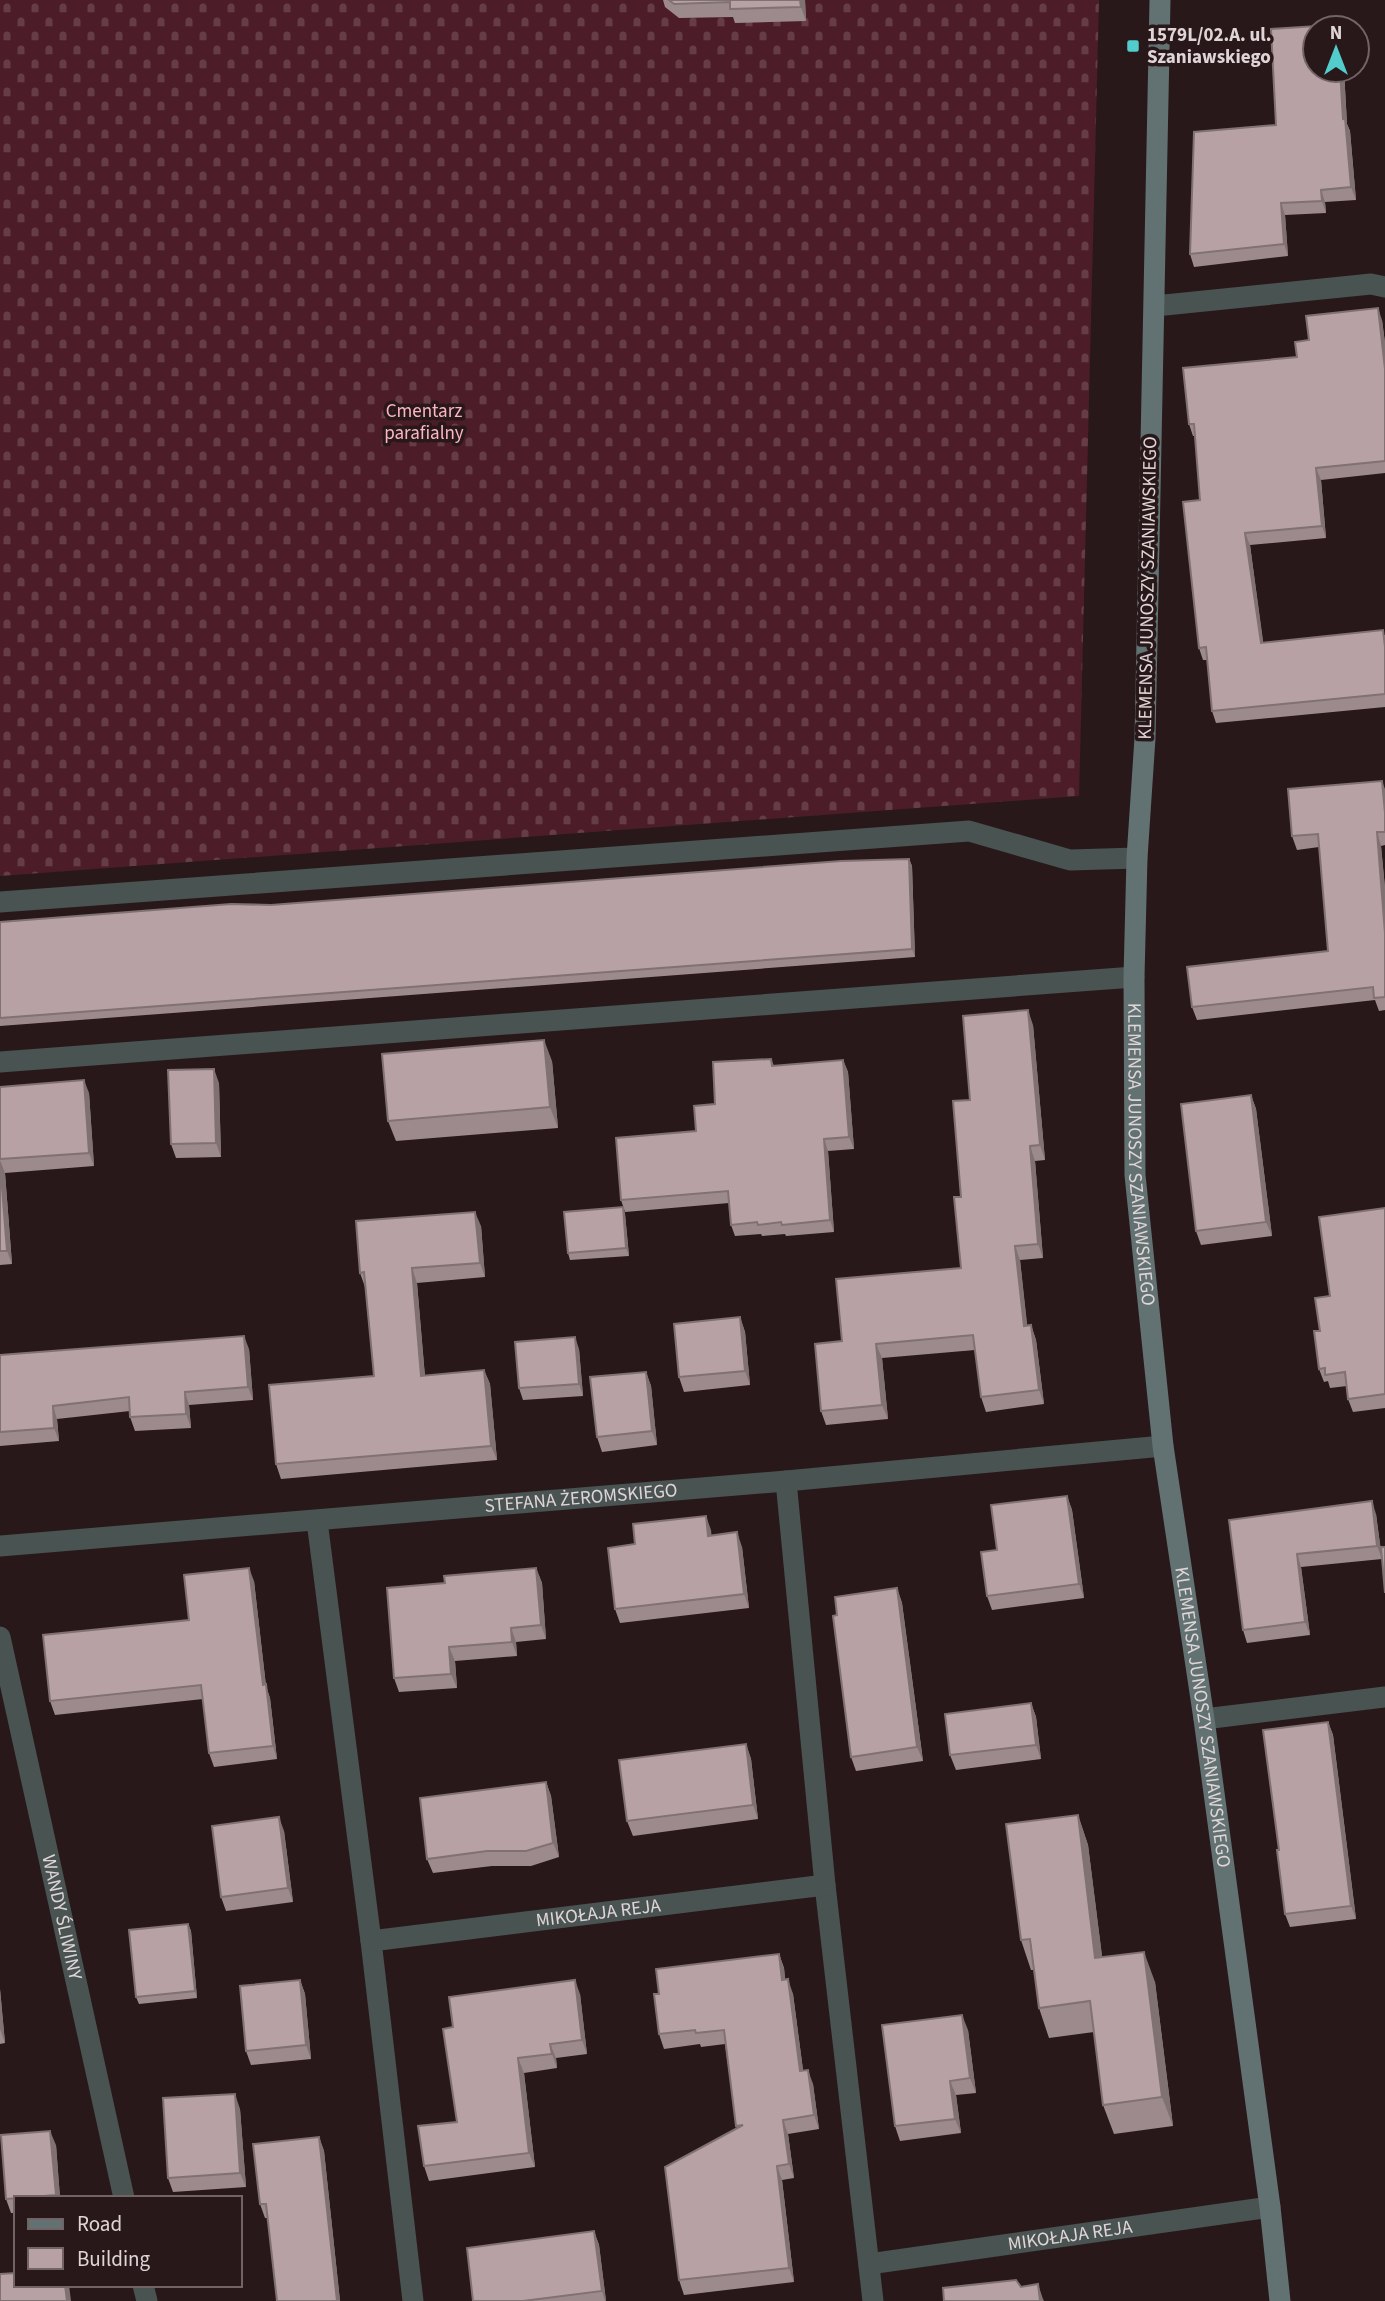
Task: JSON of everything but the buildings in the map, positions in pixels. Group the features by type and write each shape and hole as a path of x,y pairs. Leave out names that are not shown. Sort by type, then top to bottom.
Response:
{"street":[{"name":"KLEMENSA JUNOSZY SZANIAWSKIEGO","path":"1160,0 1145,738 1137,858 1134,977 1135,1175 1163,1446 1204,1719 1270,2207 1280,2301"},
{"path":"1155,306 1371,284 1385,287"},
{"path":"0,902 969,831 1070,860 1137,858"},
{"path":"0,1062 1134,977"},
{"name":"STEFANA ŻEROMSKIEGO","path":"0,1546 786,1481 1163,1446"},
{"path":"786,1481 825,1885 873,2301"},
{"path":"317,1521 371,1941 413,2301"},
{"name":"WANDY ŚLIWINY","path":"0,1637 124,2196"},
{"path":"1204,1719 1385,1697"},
{"name":"MIKOŁAJA REJA","path":"371,1941 825,1885"},
{"name":"MIKOŁAJA REJA","path":"869,2264 1270,2207"}],"green space":[{"name":"Cmentarz parafialny","path":"0,0 1099,0 1079,796 0,876"}],"place":[{"name":"1579L/02.A. ul. Szaniawskiego","path":"1133,46"}]}
